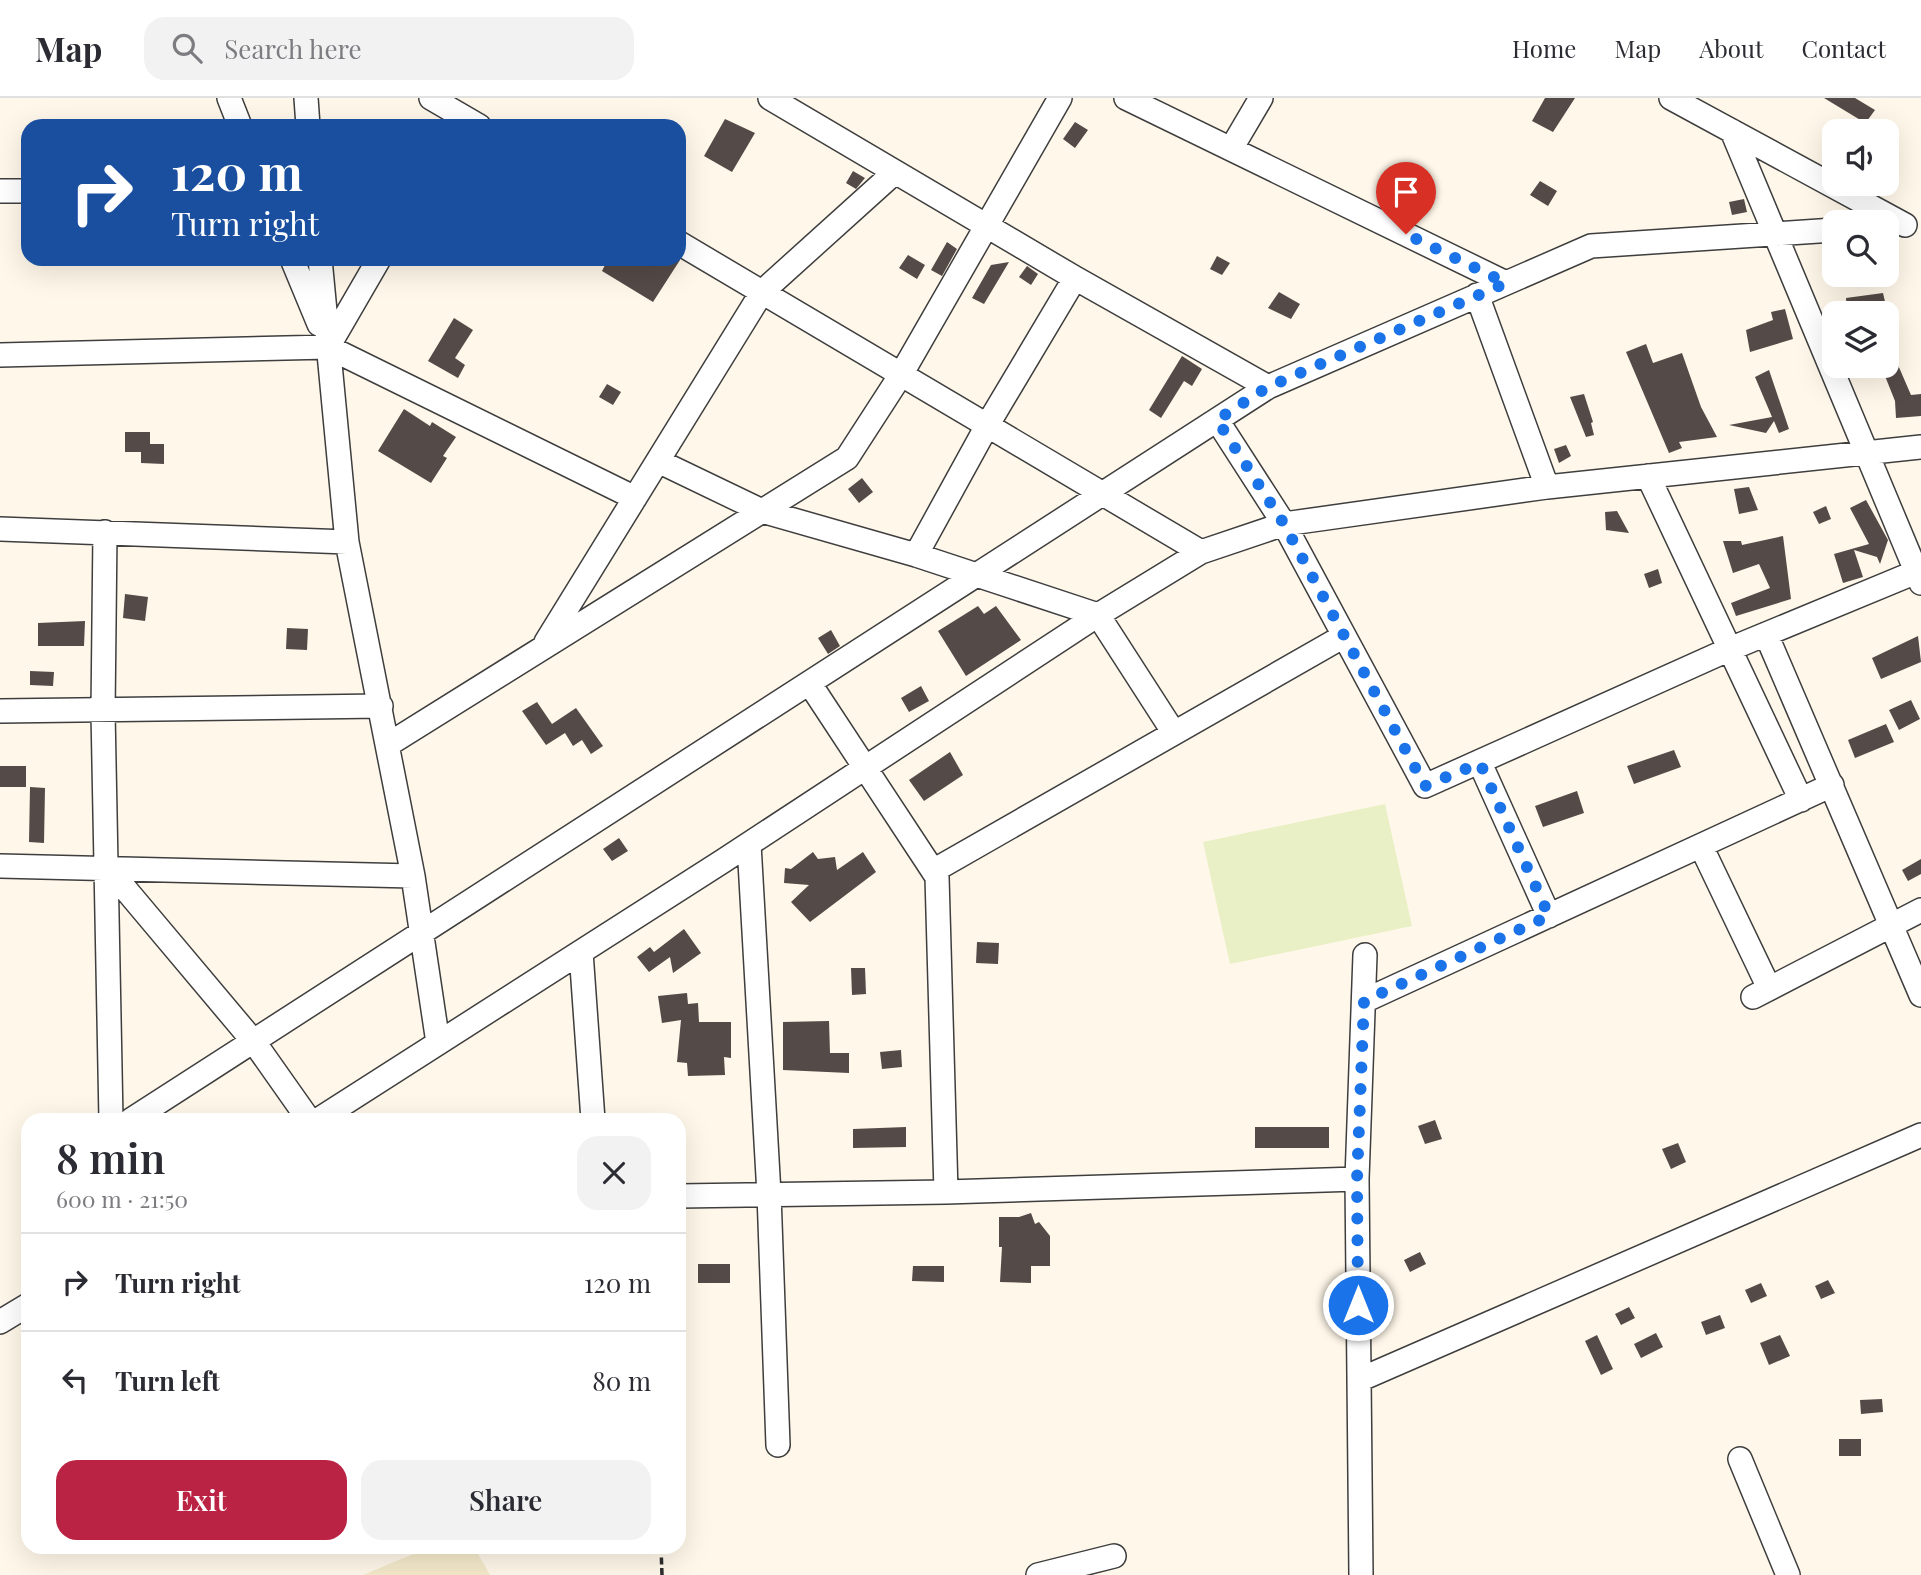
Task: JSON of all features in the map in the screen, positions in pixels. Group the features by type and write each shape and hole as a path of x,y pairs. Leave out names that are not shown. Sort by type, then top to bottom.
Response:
{"street":[{"path":"229,98 237,119"},
{"path":"306,98 308,119"},
{"path":"431,98 467,116"},
{"path":"771,98 1074,278 1268,387"},
{"path":"388,744 847,458 902,373 1060,98"},
{"path":"1126,98 1506,283"},
{"path":"1231,149 1261,98"},
{"path":"1671,98 1904,225"},
{"path":"1217,420 1284,524 1425,786 1730,649 1918,578 1864,454 1776,233 1732,131"},
{"path":"543,648 762,292 894,172"},
{"path":"0,191 21,191"},
{"path":"142,1113 423,935 1268,387 1591,246 1822,231"},
{"path":"686,247 1201,552"},
{"path":"295,266 328,348"},
{"path":"321,266 347,542 413,876 438,1042"},
{"path":"328,348 375,266"},
{"path":"916,555 988,424 1074,278"},
{"path":"1477,295 1547,487"},
{"path":"0,355 328,348 635,498"},
{"path":"329,1113 749,844 1098,615 1201,552 1284,524 1547,487 1921,447"},
{"path":"658,461 762,511 916,555 1098,615 1174,733"},
{"path":"1648,476 1801,800"},
{"path":"0,528 347,542"},
{"path":"105,532 103,712 111,1113"},
{"path":"1766,634 1921,995"},
{"path":"933,871 1344,636"},
{"path":"810,684 866,765 937,877 946,1192"},
{"path":"0,711 103,712 381,706"},
{"path":"1480,763 1549,916"},
{"path":"1364,1001 1832,785"},
{"path":"749,844 769,1194 778,1445"},
{"path":"1701,846 1761,993 1921,911"},
{"path":"0,866 106,866 413,876"},
{"path":"106,866 254,1042 304,1113"},
{"path":"581,952 592,1113"},
{"path":"1361,1575 1357,1179 1365,956"},
{"path":"1359,1380 1921,1135"},
{"path":"686,1196 946,1192 1357,1179"},
{"path":"0,1322 21,1309"},
{"path":"1740,1459 1788,1575"},
{"path":"1038,1575 1114,1556"}],"path":[{"path":"661,1554 662,1575"}],"shaded area":[{"path":"413,1554 478,1554 490,1575 363,1575"}],"green space":[{"path":"1385,804 1412,926 1230,964 1203,842"}],"building":[{"path":"1545,98 1575,98 1553,132 1532,121"},
{"path":"1824,98 1855,98 1875,110 1868,119 1859,119"},
{"path":"725,119 755,133 732,172 704,156"},
{"path":"1075,122 1088,130 1075,148 1063,139"},
{"path":"853,171 865,178 856,189 846,183"},
{"path":"1540,181 1557,191 1548,206 1530,195"},
{"path":"1744,199 1747,212 1732,215 1729,202"},
{"path":"947,242 957,249 942,276 931,270"},
{"path":"908,255 925,265 917,279 899,268"},
{"path":"1217,256 1230,263 1222,275 1210,269"},
{"path":"1009,262 984,304 972,298 991,265"},
{"path":"604,266 676,266 653,302 602,271"},
{"path":"1027,266 1038,274 1031,285 1019,277"},
{"path":"1279,292 1300,304 1291,319 1268,308"},
{"path":"1883,293 1885,301 1846,301 1846,298"},
{"path":"1785,309 1793,339 1750,352 1746,330 1773,320 1771,312"},
{"path":"454,318 473,330 455,358 465,365 458,378 428,361"},
{"path":"1646,344 1653,363 1682,353 1701,407 1717,437 1679,442 1682,448 1669,453 1626,352"},
{"path":"1182,356 1202,369 1192,386 1184,381 1161,418 1149,410"},
{"path":"1899,367 1911,395 1921,394 1921,416 1896,418 1895,401 1886,378 1899,378"},
{"path":"1769,370 1789,429 1779,433 1774,421 1766,433 1729,425 1772,417 1755,377"},
{"path":"607,384 621,392 613,405 599,397"},
{"path":"1584,394 1593,422 1594,435 1586,437 1570,397"},
{"path":"404,409 430,426 432,422 456,437 443,456 447,458 431,483 378,451"},
{"path":"125,432 150,432 150,444 164,444 164,464 141,463 141,452 125,452"},
{"path":"1566,445 1571,456 1559,463 1554,449"},
{"path":"862,478 873,492 859,503 848,489"},
{"path":"1749,487 1758,510 1739,514 1734,489"},
{"path":"1866,500 1888,540 1880,564 1877,557 1854,550 1863,577 1843,583 1834,554 1869,544 1850,508"},
{"path":"1826,506 1831,519 1819,524 1813,512"},
{"path":"1617,511 1629,533 1606,530 1605,512"},
{"path":"1783,536 1791,599 1736,616 1731,603 1770,588 1759,564 1733,573 1723,541 1741,541 1742,545"},
{"path":"1658,569 1662,583 1649,588 1644,574"},
{"path":"125,594 148,597 145,621 123,618"},
{"path":"978,606 984,614 996,606 1021,640 966,676 938,631"},
{"path":"85,621 84,646 38,646 38,623"},
{"path":"287,628 308,629 307,650 286,649"},
{"path":"831,630 840,646 828,654 818,638"},
{"path":"1918,636 1921,662 1881,679 1872,658"},
{"path":"30,671 54,672 53,686 30,685"},
{"path":"921,686 929,701 909,712 901,698"},
{"path":"1911,700 1920,719 1899,730 1889,710"},
{"path":"537,702 552,724 576,708 603,746 591,754 582,740 573,746 565,733 546,745 522,711"},
{"path":"1886,724 1894,742 1855,758 1848,740"},
{"path":"1674,750 1681,767 1634,784 1627,766"},
{"path":"950,752 963,775 924,801 909,780"},
{"path":"0,766 26,766 26,787 0,787"},
{"path":"30,787 45,788 44,843 29,842"},
{"path":"1577,791 1584,813 1543,827 1535,806"},
{"path":"619,838 628,851 612,861 603,849"},
{"path":"813,852 818,859 835,857 837,870 863,852 876,872 810,922 791,902 809,885 784,883 785,868 791,869"},
{"path":"1921,859 1921,874 1908,881 1902,870"},
{"path":"684,929 701,953 673,973 670,957 649,972 637,957 650,947 654,952"},
{"path":"977,942 999,943 998,964 976,963"},
{"path":"851,968 865,968 866,994 852,995"},
{"path":"687,993 688,1004 698,1003 699,1022 731,1022 731,1058 724,1057 725,1075 688,1076 687,1063 677,1062 681,1020 662,1023 658,996"},
{"path":"829,1021 830,1053 849,1053 849,1073 783,1070 783,1022"},
{"path":"901,1050 902,1067 882,1069 880,1052"},
{"path":"1435,1120 1442,1139 1425,1144 1418,1126"},
{"path":"906,1127 906,1147 853,1148 853,1129"},
{"path":"1255,1127 1329,1127 1329,1148 1255,1148"},
{"path":"1678,1143 1686,1162 1671,1169 1662,1149"},
{"path":"1031,1213 1035,1224 1039,1222 1050,1236 1050,1266 1031,1266 1031,1283 1000,1282 1002,1247 999,1247 999,1217 1019,1217"},
{"path":"1420,1252 1426,1264 1410,1272 1404,1260"},
{"path":"698,1264 730,1264 730,1283 698,1283"},
{"path":"913,1266 944,1266 944,1282 912,1281"},
{"path":"1828,1280 1835,1293 1821,1299 1815,1286"},
{"path":"1761,1283 1767,1296 1751,1303 1745,1290"},
{"path":"1629,1307 1635,1318 1621,1325 1615,1314"},
{"path":"1720,1315 1725,1328 1706,1335 1701,1322"},
{"path":"1656,1333 1663,1347 1641,1358 1634,1344"},
{"path":"1597,1335 1613,1369 1601,1375 1585,1341"},
{"path":"1780,1335 1790,1356 1769,1365 1760,1343"},
{"path":"1882,1399 1883,1412 1861,1414 1860,1400"},
{"path":"1839,1439 1861,1439 1861,1456 1839,1456"}],"route":[{"path":"1358,1305 1357,1179 1364,1001 1549,916 1480,763 1425,786 1284,524 1217,420 1268,387 1506,283 1406,234"}]}
